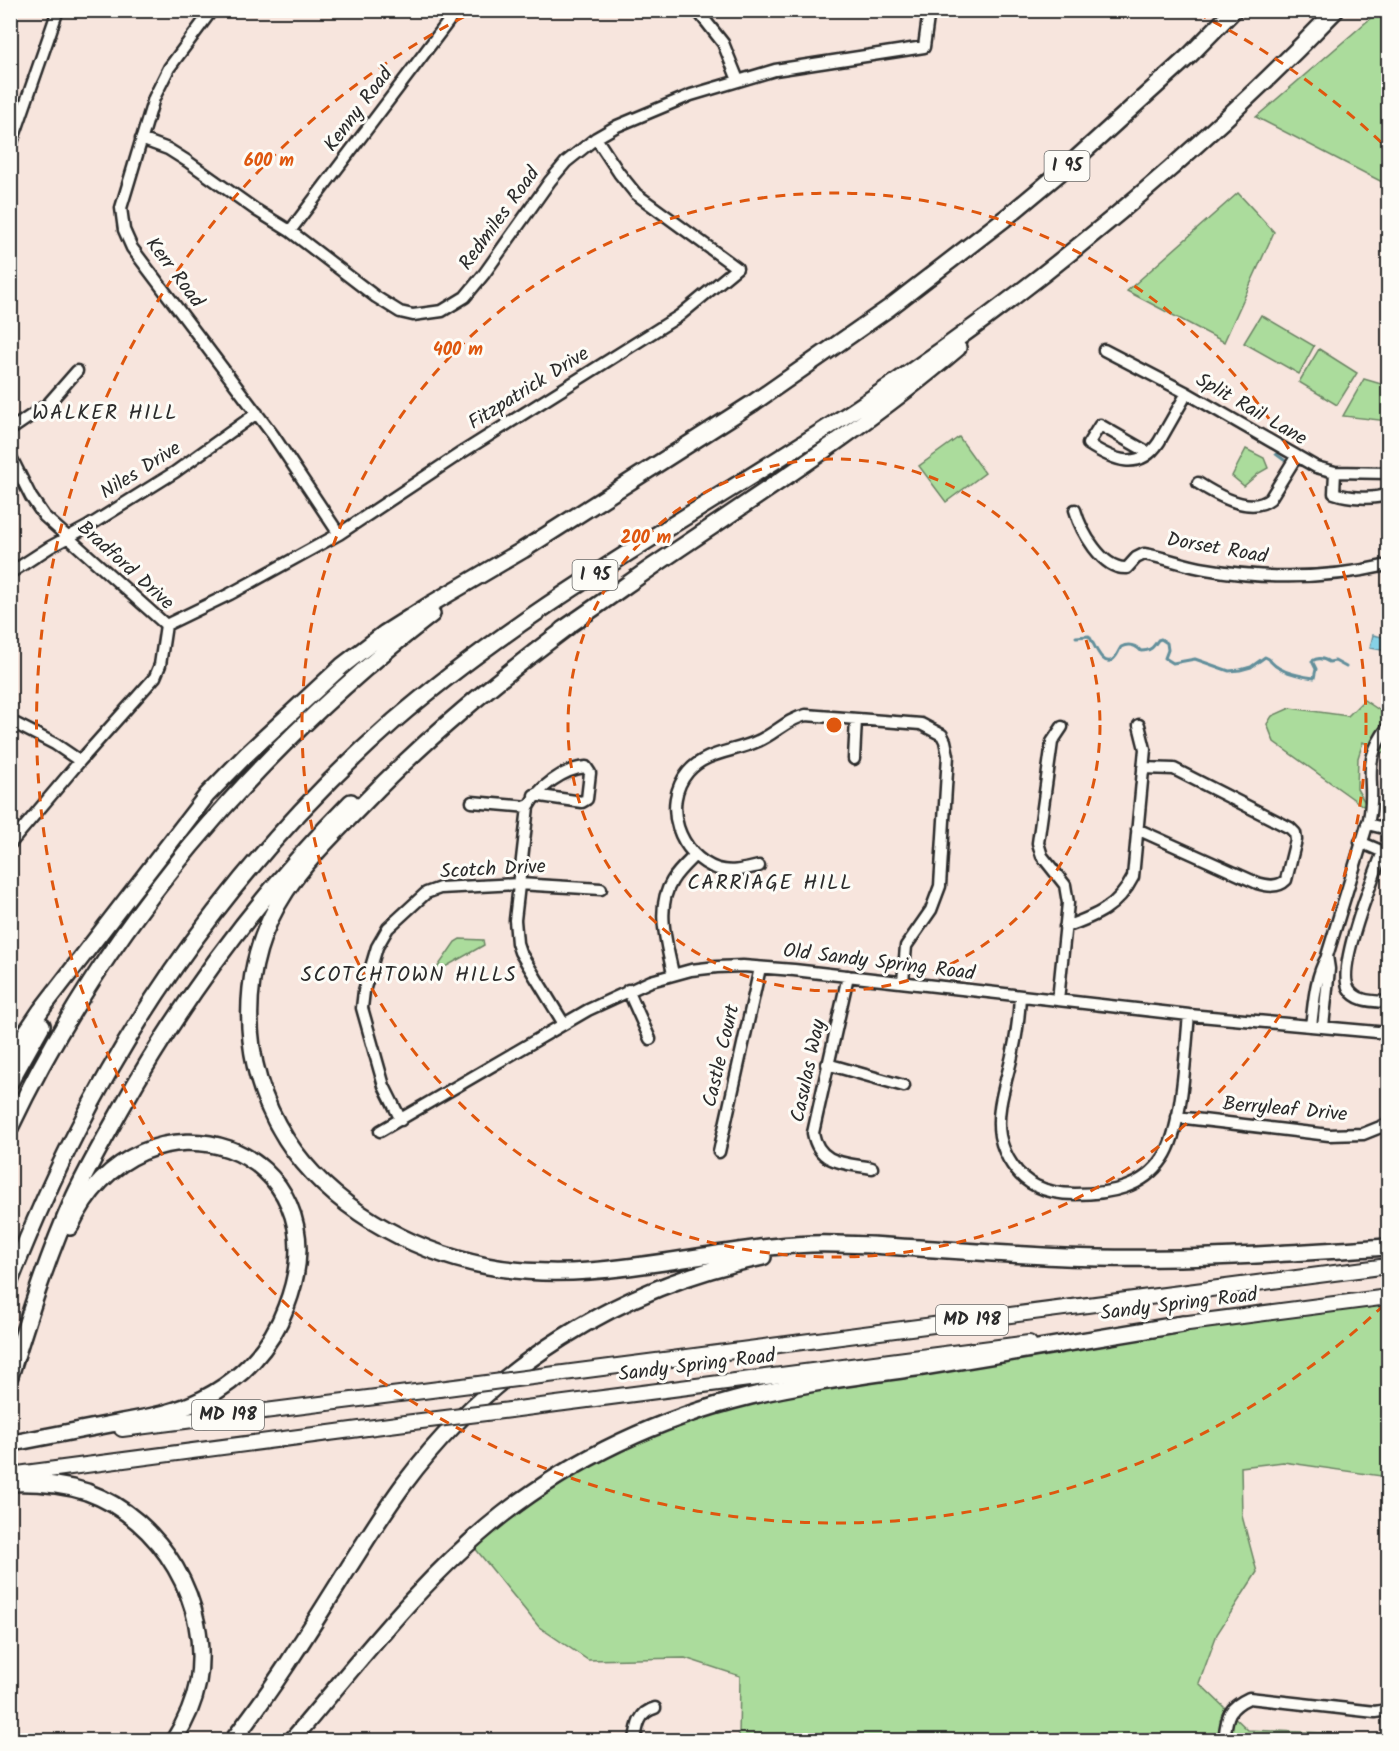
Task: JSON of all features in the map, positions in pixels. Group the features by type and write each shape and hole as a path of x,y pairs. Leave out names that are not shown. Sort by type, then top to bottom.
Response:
{"highway":[{"name":"I 95","path":"10,1128 48,1056 114,948 151,897 219,812 291,736 352,679 453,597 753,403 889,308 1008,216 1068,166 1190,55 1234,10"},
{"name":"I 95","path":"10,1281 75,1133 161,988 207,924 265,851 302,810 393,722 490,645 554,601 854,411 975,325 1038,277 1178,161 1336,10"},
{"path":"10,1377 31,1309 74,1196 103,1141 161,1039 223,949 287,870 371,781 413,742 462,702 652,567 793,474 861,424 926,376 1038,277"},
{"path":"10,1056 41,1010 207,795 255,746 342,666 385,633 523,550"},
{"path":"569,626 509,671 418,747 305,866 274,912 256,960 251,982 250,1032 257,1076 276,1122 302,1161 335,1194 394,1233 436,1252 491,1267 537,1272 581,1271 781,1246 837,1244 1134,1259 1389,1247"},
{"path":"10,1082 43,1023 122,905"},
{"path":"10,1377 72,1222 102,1179 119,1164 158,1145 177,1142 214,1144 246,1157 275,1182 294,1215 299,1252 297,1272 293,1291 275,1332 251,1364 219,1390 184,1408 140,1419 14,1442"},
{"path":"233,1740 262,1704 404,1484 463,1416 516,1369 552,1343 599,1315 662,1286 706,1271 782,1254 849,1247 888,1246"},
{"path":"292,1740 410,1602 470,1542 538,1489 620,1442 668,1421 753,1395 1183,1324"},
{"path":"10,1483 43,1483 88,1493 135,1520 158,1542 174,1565 185,1585 193,1609 199,1633 200,1656 193,1702 174,1740"}],"main road":[{"name":"Sandy Spring Road","path":"14,1442 1389,1266"},
{"name":"Sandy Spring Road","path":"10,1475 1389,1297"}],"street":[{"path":"10,148 58,10"},
{"name":"Kerr Road","path":"212,10 179,53 161,82 141,139 121,208 122,223 132,249 257,413 339,534"},
{"name":"Kenny Road","path":"290,231 457,10"},
{"path":"697,10 723,43 738,80"},
{"name":"Redmiles Road","path":"141,139 168,149 290,231 376,297 400,312 413,315 442,311 465,297 550,181 566,162 596,138 617,126 691,95 738,80 818,62 924,47 929,10"},
{"name":"Fitzpatrick Drive","path":"166,625 230,594 339,534 480,441 679,316 737,268 636,194 596,138"},
{"name":"Split Rail Lane","path":"1104,350 1187,393 1316,467 1335,471 1389,472"},
{"path":"10,430 48,404 76,371"},
{"path":"1149,453 1101,425 1088,444 1107,456 1120,460 1132,460 1149,453 1159,442 1187,393"},
{"name":"Niles Drive","path":"10,573 183,466 257,413"},
{"name":"Bradford Drive","path":"10,455 35,504 44,516 166,625 155,677 10,844"},
{"path":"1198,483 1221,498 1239,503 1263,504 1270,499 1296,457"},
{"path":"1335,471 1334,493 1343,496 1380,497 1388,494 1389,491"},
{"name":"Dorset Road","path":"1075,510 1084,533 1098,553 1122,568 1127,568 1136,558 1144,554 1221,572 1283,578 1321,577 1389,565"},
{"path":"759,866 728,870 711,866 695,855 680,834 675,812 682,782 692,767 719,753 759,741 798,717 813,715 921,724 942,735 947,747 947,775 940,886 930,910 906,946 903,982"},
{"path":"854,759 856,718"},
{"path":"16,724 55,744 80,761"},
{"path":"1065,927 1096,915 1113,904 1125,892 1133,877 1145,749 1139,725"},
{"path":"1058,1000 1068,903 1065,885 1042,856 1038,843 1052,742 1062,727"},
{"path":"1311,1026 1316,988 1322,966 1327,957 1367,824 1371,805 1372,757 1375,748 1389,727"},
{"path":"534,795 582,802 587,798 590,772 586,767 569,772 534,795 528,807 515,920 517,943 524,960 564,1024"},
{"path":"1137,829 1257,883 1274,886 1282,885 1286,880 1296,840 1295,833 1290,828 1174,769 1143,768"},
{"path":"472,802 528,807"},
{"path":"1367,824 1389,829"},
{"path":"1360,842 1386,853 1363,906 1348,959 1346,979 1349,990 1364,1000 1386,1002"},
{"path":"673,974 664,925 664,905 673,879 695,855"},
{"name":"Scotch Drive","path":"401,1120 384,1086 363,1015 364,991 383,934 429,891 452,887 519,884 601,889"},
{"path":"1327,957 1348,959"},
{"path":"1323,1027 1329,969 1327,957"},
{"name":"Old Sandy Spring Road","path":"380,1131 564,1024 628,990 673,974 710,968 760,968 848,976 1188,1015 1389,1033"},
{"name":"Castle Court","path":"719,1152 760,968"},
{"name":"Casulas Way","path":"848,976 813,1133 814,1141 820,1152 830,1160 872,1168"},
{"path":"628,990 650,1039"},
{"path":"1020,997 1017,1034 1001,1106 999,1128 1008,1159 1018,1172 1032,1185 1054,1192 1090,1194 1112,1192 1132,1185 1148,1175 1165,1156 1174,1135 1177,1117 1188,1015"},
{"path":"827,1064 904,1086"},
{"name":"Berryleaf Drive","path":"1177,1117 1329,1135 1363,1134 1389,1124"},
{"path":"1224,1740 1230,1711 1237,1703 1249,1698 1375,1712 1387,1710 1389,1707"},
{"path":"635,1740 641,1716 655,1708"}],"green space":[{"path":"1379,11 1388,11 1388,185 1256,117"},
{"path":"1238,193 1274,232 1224,342 1127,291"},
{"path":"1261,315 1314,346 1299,374 1244,343"},
{"path":"1319,349 1357,373 1337,405 1299,382"},
{"path":"1364,379 1388,386 1388,421 1343,416"},
{"path":"959,437 985,473 946,502 919,466"},
{"path":"1246,449 1264,458 1268,468 1244,486 1232,476"},
{"path":"1364,700 1388,716 1388,755 1363,742 1358,758 1357,789 1370,811 1274,742 1267,724 1272,716 1290,708 1348,716"},
{"path":"460,939 483,940 484,945 438,971 437,968 455,942"},
{"path":"1388,1297 1388,1477 1283,1462 1241,1467 1242,1516 1257,1572 1217,1634 1199,1683 1248,1730 1325,1733 1388,1740 739,1740 740,1676 685,1658 588,1660 539,1627 470,1542 538,1489 713,1406"}],"water":[{"path":"1373,635 1382,637 1388,635 1388,651 1370,648"}],"waterway":[{"path":"1276,454 1284,460"},
{"path":"1076,637 1089,636 1100,655 1107,661 1112,661 1121,647 1132,645 1144,651 1161,639 1167,643 1168,650 1165,658 1173,663 1195,659 1229,671 1251,667 1265,657 1282,670 1314,678 1316,669 1312,661 1316,659 1335,661 1346,667"}],"district":[{"name":"WALKER HILL","path":"105,413"},
{"name":"CARRIAGE HILL","path":"770,883"},
{"name":"SCOTCHTOWN HILLS","path":"409,975"}]}
